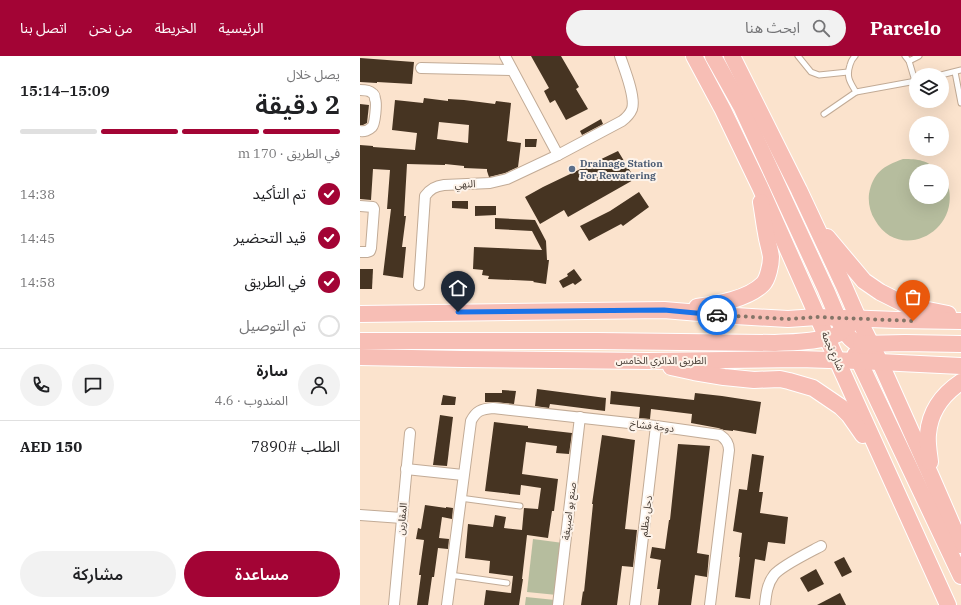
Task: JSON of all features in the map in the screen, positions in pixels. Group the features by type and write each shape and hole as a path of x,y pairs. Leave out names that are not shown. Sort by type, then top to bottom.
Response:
{"main road":[{"path":"694,56 723,110 760,187 817,317 859,345 880,362 932,476 961,545"},
{"name":"شارع نجمة","path":"713,56 741,106 826,290 836,330 837,360 948,605"},
{"path":"732,56 799,190 844,286 858,318 859,361 961,576"},
{"path":"360,314 664,310 722,303 754,291 764,283 770,267 771,258 760,196 760,187"},
{"path":"813,221 864,281 880,292 908,306 961,317"},
{"path":"664,310 788,319 817,317"},
{"path":"360,341 775,343 793,342 836,330 858,318 961,322"},
{"path":"837,360 859,345 961,344"},
{"name":"الطريق الدائري الخامس","path":"360,357 648,361 800,359 961,366"},
{"path":"648,361 708,375 754,380 785,380 798,382 813,388 841,407 878,452"},
{"path":"932,476 928,434 933,412 938,402 945,394 961,382"}],"street":[{"path":"505,56 558,155"},
{"name":"النهي","path":"419,285 425,196 430,190 436,186 444,185 499,182 558,155 622,121 630,114 633,103 620,56"},
{"path":"420,68 512,70"},
{"path":"360,90 372,93 376,102 374,124 364,132 360,131"},
{"path":"360,206 372,207 374,209 371,248 370,251 360,252"},
{"name":"دوحة فشاخ","path":"446,605 471,422 474,415 479,411 486,408 493,408 656,426 720,435 727,441 729,445 728,458 710,605"},
{"name":"صنع بو اصبيغة","path":"558,605 580,417"},
{"name":"دحل مظلم","path":"635,605 656,426"},
{"name":"المقارين","path":"394,605 410,433"},
{"path":"406,469 463,475"},
{"path":"360,515 402,518"},
{"path":"765,605 767,591 774,575 780,569 822,546"}],"lane":[{"path":"798,56 810,72 819,75 848,72"},
{"path":"855,56 852,58 848,72 848,80 856,92"},
{"path":"905,56 911,68"},
{"path":"909,61 919,56"},
{"path":"949,73 961,70"},
{"path":"955,72 961,103"},
{"path":"824,114 856,92 909,82"},
{"path":"460,498 520,506"},
{"path":"450,575 507,583"}],"green space":[{"path":"903,159 914,159 930,164 909,164 909,204 949,204 949,194 950,202 945,216 937,228 925,236 912,240 898,239 886,233 872,214 869,204 869,194 873,181 880,171 890,164"},
{"path":"533,539 563,543 557,595 527,592"},
{"path":"526,597 555,600 554,605 525,605"}],"building":[{"path":"531,56 561,56 579,87 576,89 588,109 566,120 555,100 550,103 544,91 549,88"},
{"path":"360,58 414,62 412,84 360,82"},
{"path":"424,98 448,101 448,99 464,100 495,104 496,101 511,103 507,141 521,143 518,167 505,173 489,177 487,169 464,168 464,166 445,164 407,164 404,216 406,216 402,247 406,247 403,278 383,275 391,209 387,209 390,170 373,169 371,200 360,199 360,145 415,150 417,133 392,130 395,100 423,103","holes":["439,122 469,125 468,143 437,139"]},
{"path":"360,104 369,105 367,123 363,125 360,125"},
{"path":"601,119 603,124 582,135 580,131"},
{"path":"525,139 537,139 536,147 525,147"},
{"path":"618,151 635,179 568,217 564,210 540,224 525,197"},
{"path":"639,192 649,207 623,226 621,224 589,241 580,226 610,211"},
{"path":"452,201 468,201 468,209 452,208"},
{"path":"475,206 496,206 496,215 475,216"},
{"path":"495,218 535,220 546,241 547,260 549,260 546,284 533,282 534,281 488,279 489,276 482,275 483,270 473,269 474,247 542,250 532,231 495,229"},
{"path":"360,269 373,269 372,289 360,289"},
{"path":"574,269 582,280 575,285 573,283 563,288 559,281 568,276 567,274"},
{"path":"537,389 606,398 605,411 550,404 549,408 535,406"},
{"path":"502,390 516,391 514,404 485,402 485,393 502,393"},
{"path":"611,391 694,400 695,393 761,402 756,434 724,430 691,423 692,414 651,409 650,419 639,418 640,407 610,404"},
{"path":"443,395 456,397 455,405 441,405"},
{"path":"440,415 453,417 447,466 433,465"},
{"path":"494,422 572,433 569,454 556,453 557,446 526,442 522,474 558,479 554,511 552,511 548,538 527,535 519,605 484,605 486,590 511,593 513,576 489,573 490,561 465,558 468,524 493,527 495,515 506,517 504,528 522,530 524,508 538,509 541,488 521,485 520,495 485,491"},
{"path":"602,435 635,440 625,529 637,530 633,567 622,566 617,605 581,605 583,591 584,592 592,504"},
{"path":"678,444 710,446 697,553 709,555 707,577 695,575 691,605 658,605 660,589 657,589 661,560 650,558 652,547 665,549 670,520"},
{"path":"752,454 764,456 759,492 763,492 760,513 788,517 785,544 768,542 765,561 755,559 750,599 735,597 742,533 733,531 739,489 747,490"},
{"path":"425,505 453,508 452,519 442,517 439,538 449,539 448,549 438,548 428,605 417,605 421,575 419,575 424,540 416,539 418,528 421,529"},
{"path":"844,557 852,572 842,577 834,562"},
{"path":"816,569 824,584 808,592 800,578"},
{"path":"840,593 846,605 817,605"}],"way so far":[{"path":"717,315 788,319 817,317 913,321"}],"place":[{"name":"Drainage Station For Rewatering","path":"572,169"}],"route":[{"path":"458,312 664,310 717,315"}]}
